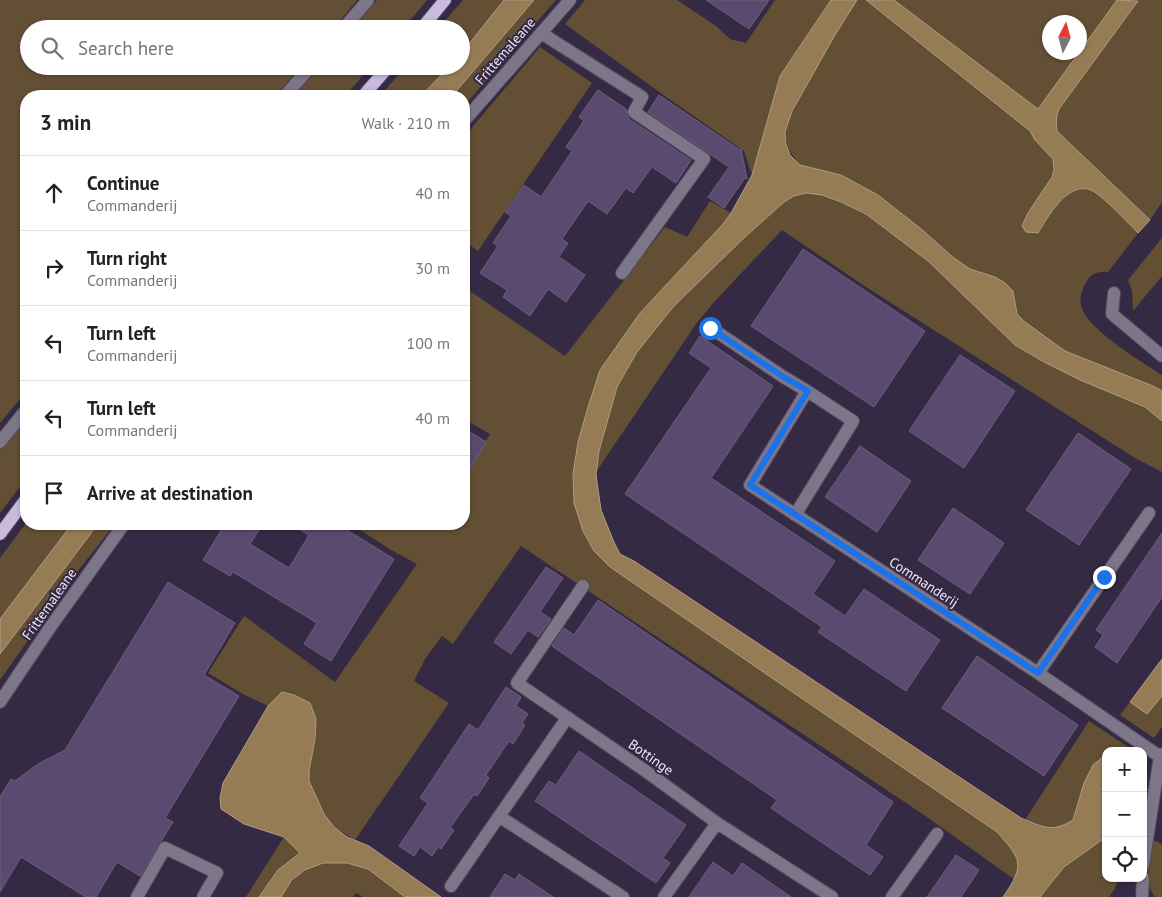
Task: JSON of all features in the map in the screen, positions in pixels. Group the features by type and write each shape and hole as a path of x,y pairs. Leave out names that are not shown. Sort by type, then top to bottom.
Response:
{"main road":[{"path":"428,20 445,0"},
{"path":"369,90 382,75"},
{"path":"0,534 20,507"}],"street":[{"path":"351,20 368,0"},
{"name":"Frittemaleane","path":"470,114 570,0"},
{"path":"541,33 642,97 634,112 704,159 622,273"},
{"path":"290,90 302,75"},
{"path":"1114,293 1112,314 1162,356"},
{"path":"710,328 853,421 795,515"},
{"name":"Commanderij","path":"808,391 750,485 1038,673 1161,756"},
{"path":"0,442 20,417"},
{"path":"1038,673 1149,513"},
{"name":"Frittemaleane","path":"0,702 48,629 120,530"},
{"name":"Bottinge","path":"583,586 517,683 717,822 832,897"},
{"path":"451,886 567,718"},
{"path":"1147,841 1161,756"},
{"path":"500,817 623,897"},
{"path":"664,897 717,822"},
{"path":"892,897 937,834"},
{"path":"137,897 166,848 217,873 203,897"},
{"path":"1142,897 1143,882"}],"shaded area":[{"path":"0,0 357,0 340,20 20,20 20,75 294,75 281,90 20,90 20,399 0,423"},
{"path":"377,0 427,0 410,20 360,20"},
{"path":"463,0 556,0 470,99 470,90 385,90 398,75 470,75 470,20 446,20"},
{"path":"504,0 534,0 470,75 470,43"},
{"path":"585,0 677,0 716,26 730,39 746,43 775,0 831,0 780,76 752,175 744,151 565,24"},
{"path":"831,0 857,0 792,111 785,132 786,144 790,155 800,165 841,175 878,195 954,258 970,269 995,277 1005,283 1013,291 1017,314 1065,351 1162,391 1162,421 1145,407 1080,380 1015,345 928,261 866,214 822,195 806,193 794,196 784,202 744,238 674,306 637,352 617,387 599,451 596,475 601,510 620,554 634,561 1021,818 1047,827 1059,826 1073,820 1084,783 1093,765 1102,758 1102,840 1064,867 1040,897 1003,897 1015,877 1018,863 1012,849 997,832 610,567 594,551 583,531 574,503 573,474 578,442 600,370 640,313 731,213 752,175 780,76"},
{"path":"857,0 866,0 1030,131 1047,151 1054,164 1053,171 1046,186 1028,213 1051,212 1072,192 1083,188 1089,189 1107,202 1138,233 1108,272 1093,274 1088,279 1082,290 1080,303 1085,314 1103,334 1162,375 1162,391 1065,351 1017,314 1013,291 995,277 970,269 954,258 878,195 842,175 800,165 788,149 785,132 792,111 834,34"},
{"path":"866,0 894,0 1038,109 1074,60 1087,60 1087,41 1117,0 1138,1 1059,109 1056,125 1057,131 1150,220 1138,233 1099,195 1088,189 1080,189 1072,192 1058,204 1038,233 1026,232 1022,226 1028,213 1052,177 1054,169 1053,159 1035,140 1030,131"},
{"path":"894,0 1117,0 1087,42 1087,15 1042,15 1042,60 1074,60 1038,109"},
{"path":"1136,0 1162,0 1162,202 1150,220 1057,131 1056,125 1059,109 1138,1"},
{"path":"540,47 592,83 478,251 470,245 470,130"},
{"path":"312,75 363,75 350,90 299,90"},
{"path":"441,75 470,75 457,90 427,90"},
{"path":"806,193 822,195 866,214 928,261 1015,345 1080,380 1145,407 1162,421 1162,472 1135,458 866,287 782,230 714,302 696,324 596,472 599,451 617,387 637,352 674,306 744,238 784,202 794,196"},
{"path":"710,201 731,213 640,313 600,370 578,442 573,474 574,503 594,551 610,567 997,832 1015,853 1017,871 1015,880 927,817 521,546 453,644 442,636 425,659 414,681 449,703 355,840 334,827 324,814 309,781 316,719 310,703 283,692 268,706 243,694 208,673 244,616 335,682 417,564 360,530 470,530 470,466 490,434 470,422 470,291 565,356 665,227 687,237"},
{"path":"1162,238 1162,276 1133,311 1132,291 1128,280"},
{"path":"20,423 20,487 0,513 0,449"},
{"path":"21,530 110,530 70,581 0,680 0,558"},
{"path":"67,530 93,530 0,654 0,619"},
{"path":"1162,659 1162,696 1147,714 1130,702"},
{"path":"282,692 294,695 310,703 316,719 309,781 324,814 334,827 347,837 369,846 441,897 405,897 368,869 347,863 323,863 305,870 292,880 281,897 259,897 278,870 300,853 284,837 244,824 221,809 220,798 223,783 268,706"},
{"path":"1162,696 1162,727 1154,738 1120,715 1130,702 1147,714"},
{"path":"1089,721 1128,747 1102,747 1102,759 1073,820 1061,828 1044,827 1025,820"},
{"path":"284,837 300,853 278,870 259,897 246,897"},
{"path":"1151,839 1162,844 1162,897 1155,897 1151,890 1147,869"},
{"path":"1102,840 1102,882 1117,882 1109,897 1040,897 1064,867"},
{"path":"323,863 347,863 368,869 405,897 363,897 356,893 353,897 281,897 299,875"}],"building":[{"path":"706,0 769,0 749,29"},
{"path":"598,90 626,109 629,119 691,160 676,183 652,167 633,193 626,188 607,214 588,201 562,239 568,243 559,257 585,275 566,302 548,289 530,316 503,297 507,290 480,273 498,246 493,243 511,216 505,212 524,185 541,197 572,151 566,147 584,121 579,117"},
{"path":"659,95 741,149 747,179 745,178 724,208 708,197 729,167 648,112"},
{"path":"803,249 925,331 874,407 751,326"},
{"path":"700,336 773,386 711,478 835,561 813,594 845,616 864,589 940,640 906,691 818,632 822,627 625,494 711,368 689,353"},
{"path":"960,355 1015,391 964,468 909,431"},
{"path":"470,432 486,442 470,468"},
{"path":"1078,433 1131,469 1079,545 1026,510"},
{"path":"860,446 911,481 877,532 825,497"},
{"path":"953,508 1004,543 970,594 918,560"},
{"path":"221,530 259,530 250,544 289,568 309,535 301,530 347,530 394,559 331,661 304,644 317,623 233,572 230,576 203,560"},
{"path":"1162,533 1162,597 1117,663 1095,647 1103,635 1096,630"},
{"path":"546,567 563,578 540,612 551,619 538,637 528,630 511,654 494,642"},
{"path":"168,582 235,623 204,675 239,696 165,818 173,822 140,876 117,862 96,897 86,897 21,857 0,892 0,797 11,779 15,781 38,764 65,750"},
{"path":"598,600 893,802 866,845 883,857 870,875 771,808 777,800 552,646 564,628 574,635"},
{"path":"977,656 1078,725 1044,776 942,708"},
{"path":"506,687 521,697 516,706 528,714 522,723 525,725 513,744 509,741 486,775 489,778 477,796 474,794 450,828 454,830 441,849 438,847 432,856 420,847 414,856 399,846 428,803 420,798 469,724 478,730"},
{"path":"579,751 686,825 663,858 670,863 656,883 535,801 549,781 556,785"},
{"path":"956,855 979,870 961,897 927,897"},
{"path":"713,862 733,876 742,863 791,897 689,897"},
{"path":"505,874 515,880 519,874 553,897 490,897"}],"route":[{"path":"710,328 808,391 750,485 1038,673 1104,577"}]}
